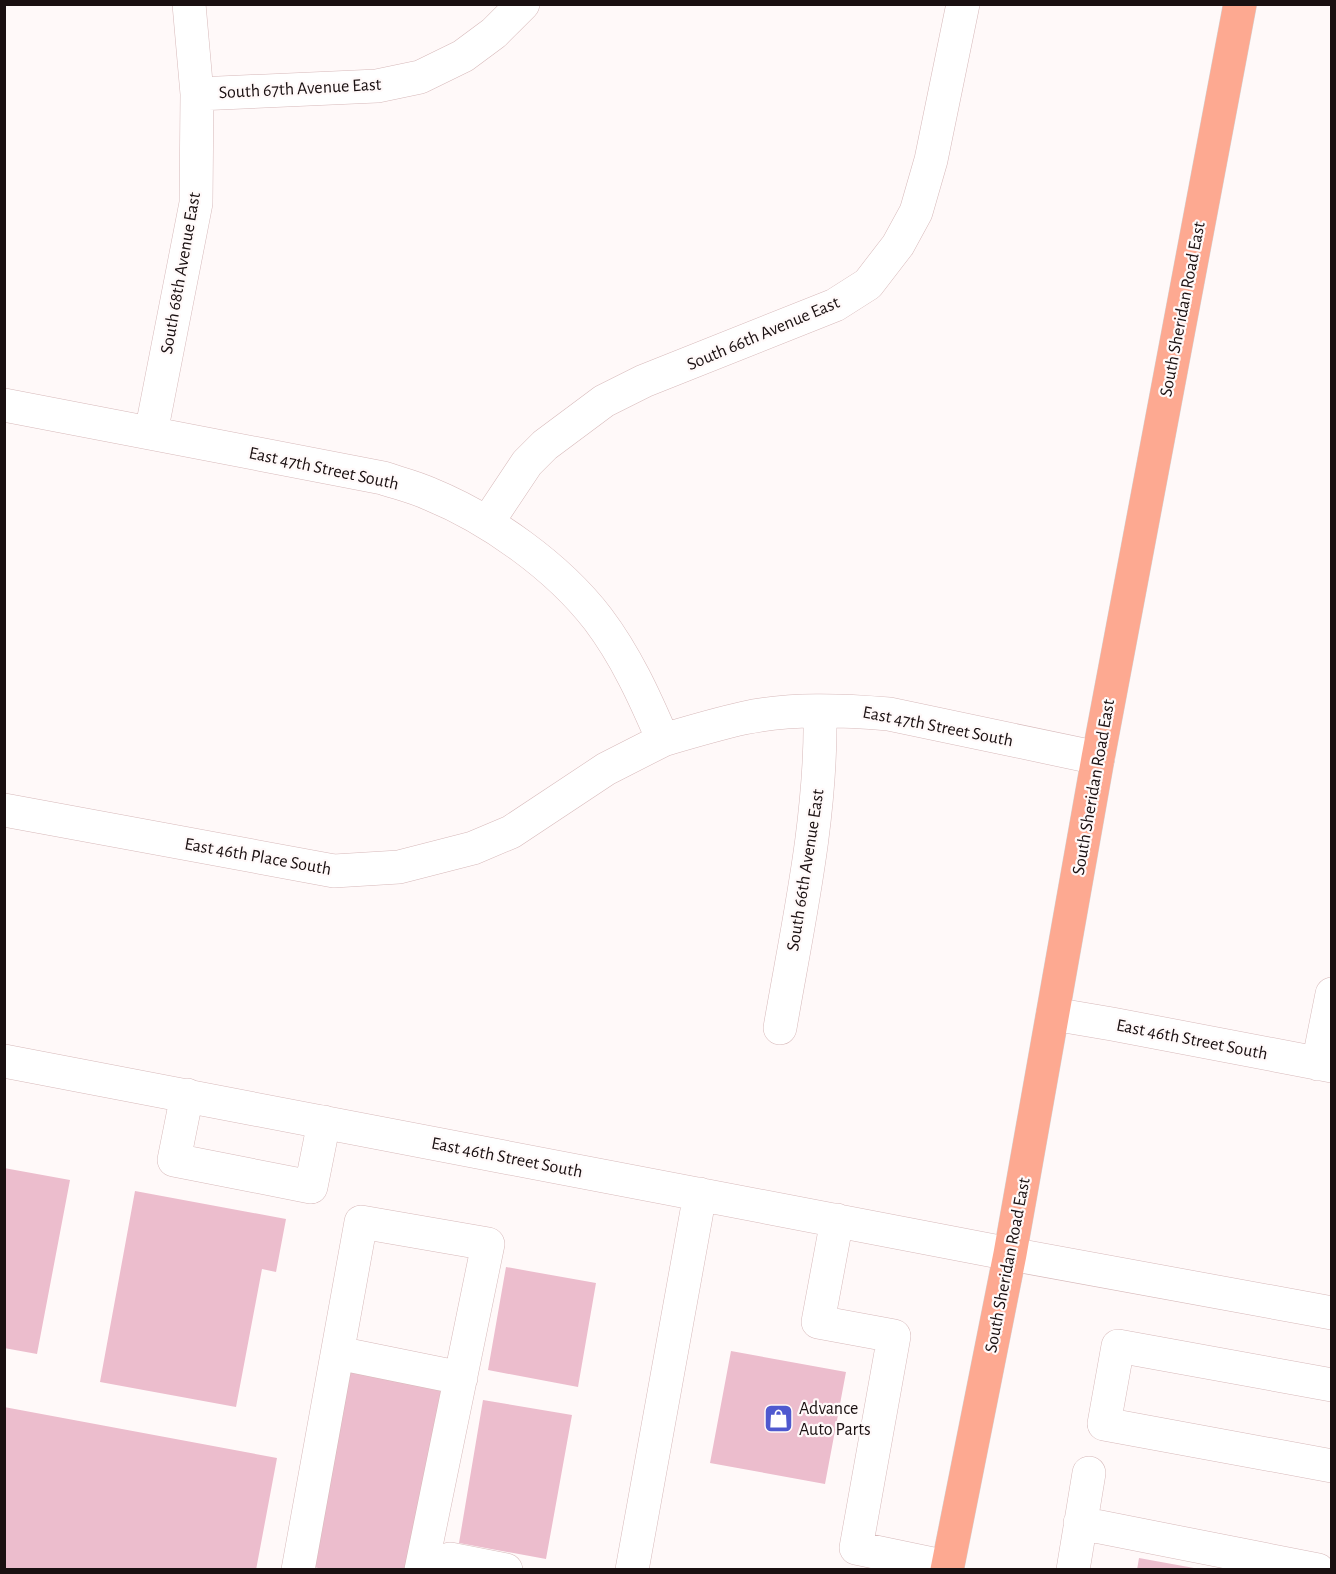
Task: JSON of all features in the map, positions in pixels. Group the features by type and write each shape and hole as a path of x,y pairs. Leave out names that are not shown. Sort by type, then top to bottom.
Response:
{"main road":[{"name":"South Sheridan Road East","path":"947,1568 1010,1254 1098,758 1240,4"}],"street":[{"name":"South 68th Avenue East","path":"151,433 196,203 197,94 189,4"},
{"name":"South 67th Avenue East","path":"197,94 378,86 420,77 463,56 494,33 523,4"},
{"name":"South 66th Avenue East","path":"487,522 521,472 545,444 604,401 644,381 835,305 868,284 898,245 916,212 931,160 963,4"},
{"name":"East 47th Street South","path":"4,405 383,478 430,494 487,522 554,573 597,619 637,682 663,740 746,717 820,711 889,714 1098,758"},
{"name":"South 66th Avenue East","path":"780,1028 819,792 820,711"},
{"name":"East 46th Place South","path":"4,810 333,871 399,867 473,848 511,832 606,770 663,740"},
{"path":"1325,1065 1332,994"},
{"name":"East 46th Street South","path":"1053,1014 1325,1065"},
{"name":"East 46th Street South","path":"4,1060 1010,1254 1332,1313"},
{"path":"187,1095 174,1160 209,1167 311,1187 324,1122"},
{"path":"632,1569 700,1194"},
{"path":"837,1220 818,1322 894,1336 856,1548 947,1568"},
{"path":"298,1569 362,1222 488,1244 461,1378 436,1564 506,1569"},
{"path":"1332,1385 1118,1346 1104,1424 1332,1466"},
{"path":"338,1353 461,1378"},
{"path":"1073,1569 1089,1473"},
{"path":"1080,1523 1318,1569"}],"building":[{"path":"4,1168 70,1180 37,1354 4,1348"},
{"path":"135,1191 286,1219 276,1272 262,1269 236,1407 100,1382"},
{"path":"506,1267 596,1283 578,1387 488,1370"},
{"name":"Advance Auto Parts","path":"731,1351 846,1372 825,1484 710,1463"},
{"path":"351,1370 444,1387 409,1570 326,1570 314,1567"},
{"path":"483,1400 572,1415 546,1559 459,1543"},
{"path":"4,1407 277,1458 256,1570 4,1570"},
{"path":"1139,1558 1194,1568 1194,1570 1137,1570"}],"place":[{"name":"Advance Auto Parts","path":"778,1418"}]}
